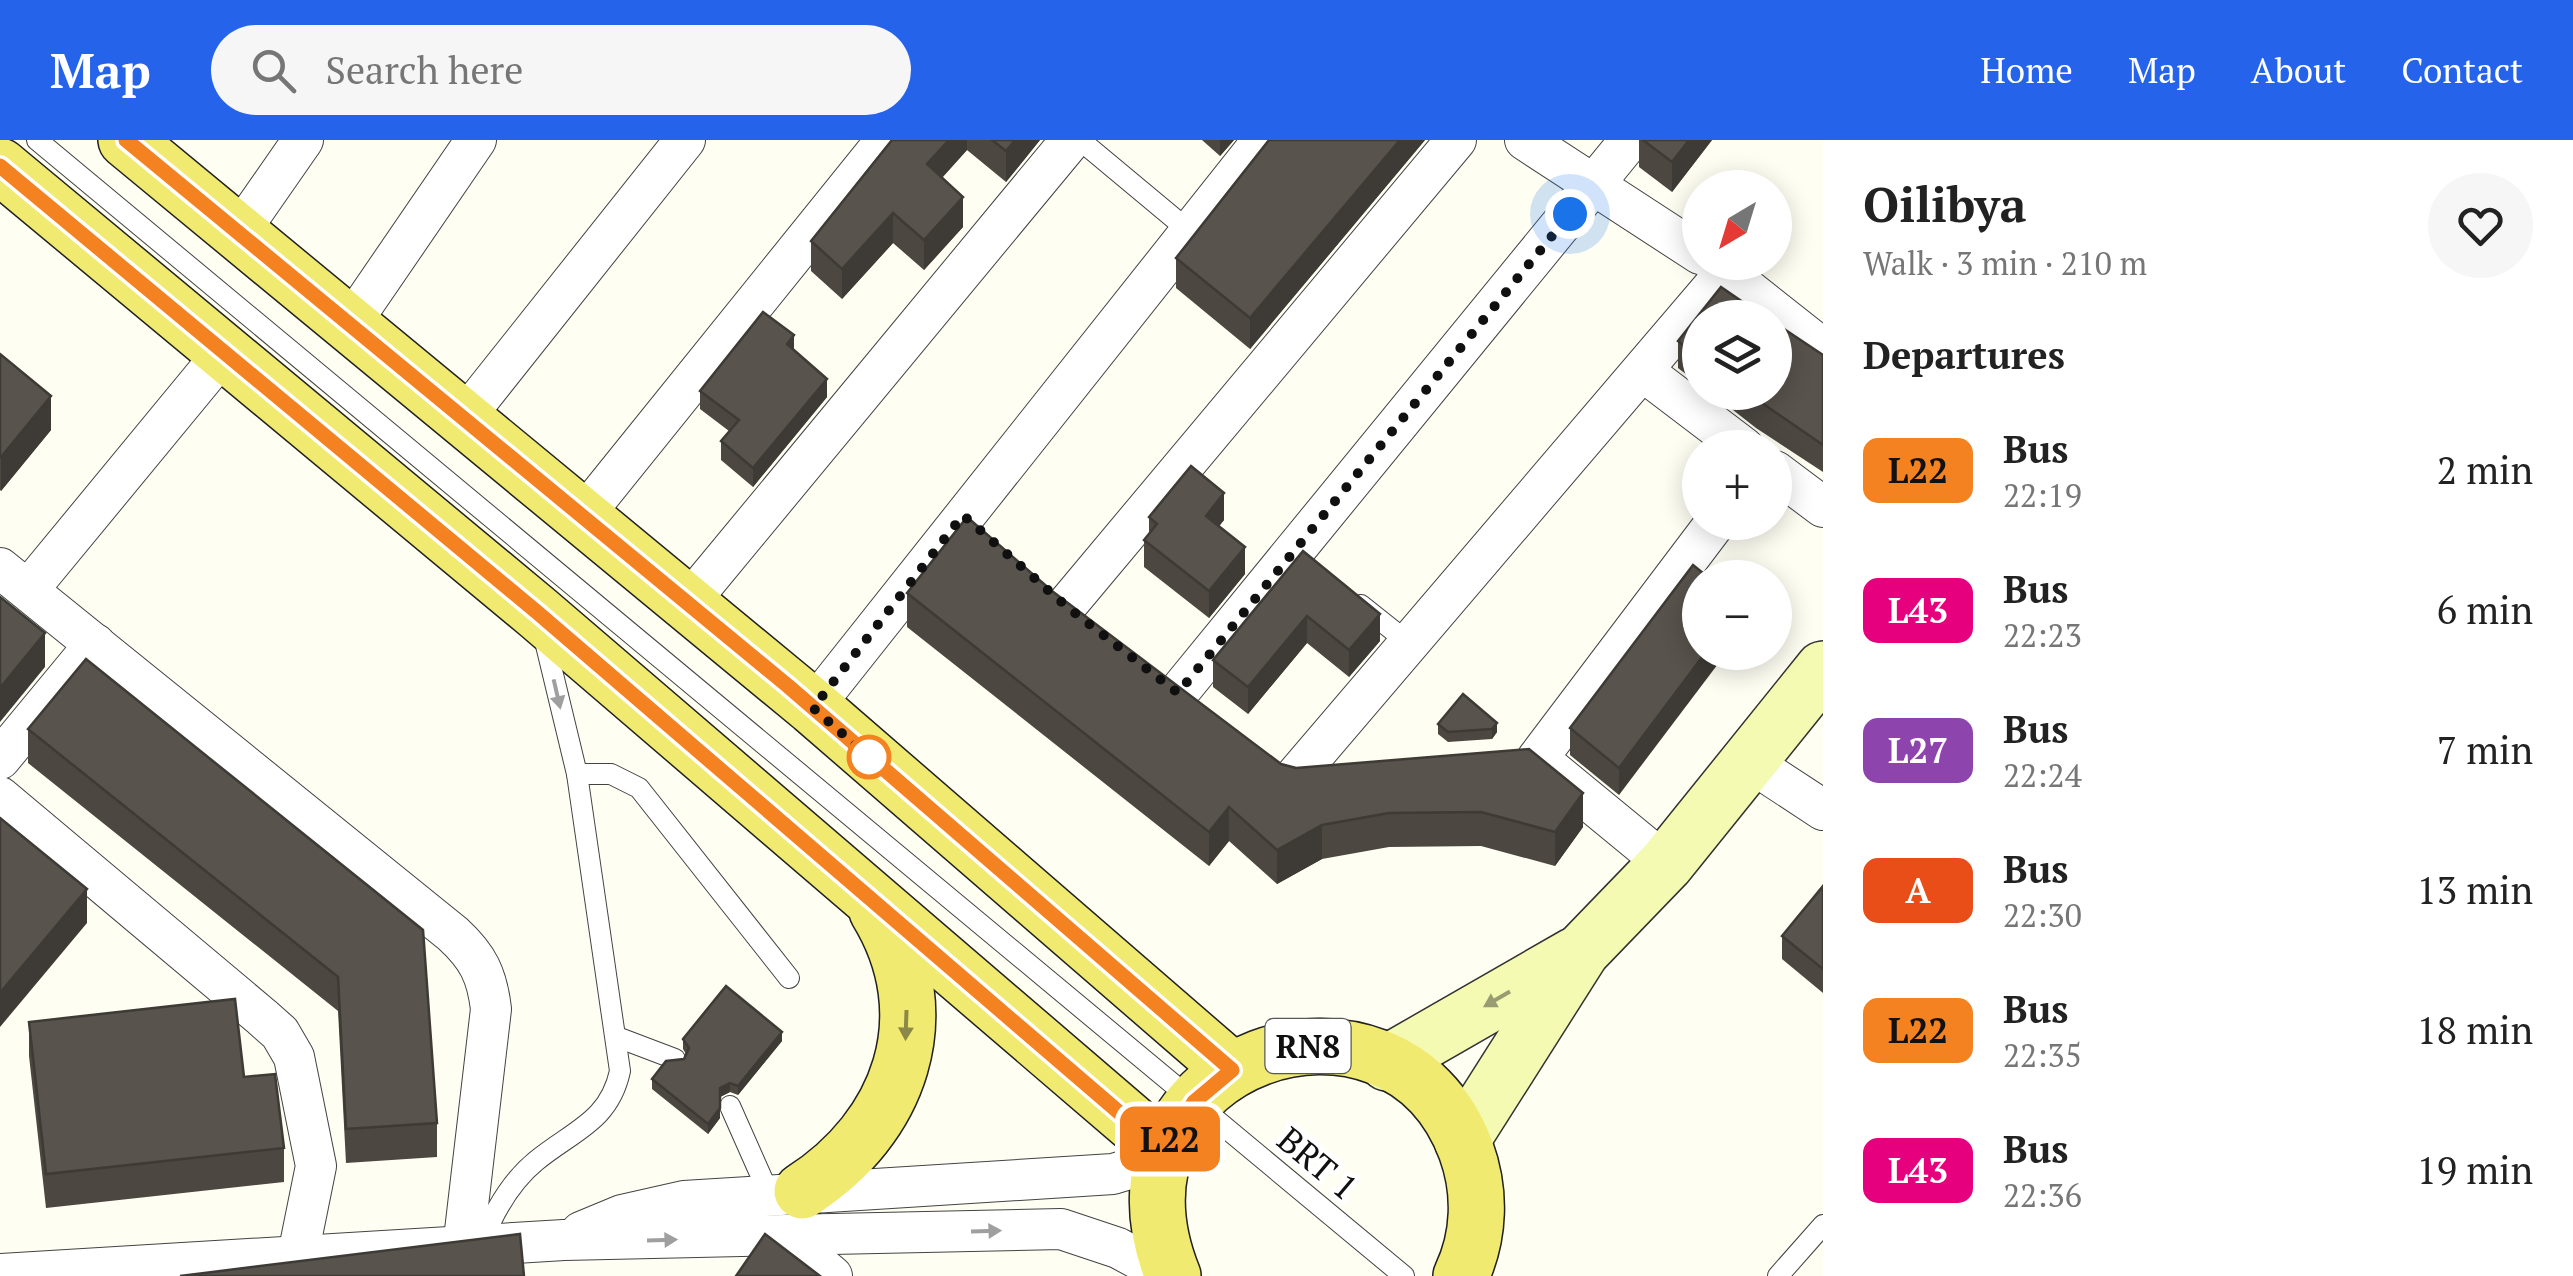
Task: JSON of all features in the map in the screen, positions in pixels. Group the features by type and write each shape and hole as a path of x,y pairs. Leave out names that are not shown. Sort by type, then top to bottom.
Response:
{"main road":[{"name":"RN8","path":"126,140 813,708 1213,1086 1282,1050 1308,1046 1349,1050 1387,1063 1424,1087 1462,1140 1475,1182 1474,1267"},
{"path":"0,166 538,613 1163,1155"},
{"path":"786,1207 856,1150 877,1123 903,1061 908,1027 900,960 870,900"},
{"path":"1171,1276 1156,1220 1163,1155 1213,1086"}],"street":[{"path":"239,232 303,140"},
{"path":"350,324 476,140"},
{"path":"464,418 684,140"},
{"path":"583,516 886,140"},
{"path":"688,603 1071,140"},
{"path":"813,708 978,528 1188,230 1264,140"},
{"path":"1066,604 1456,140"},
{"path":"1525,140 1682,242"},
{"path":"1178,693 1301,557 1630,140"},
{"path":"1350,773 1280,767 1410,644 1644,372 1702,280"},
{"path":"1735,280 1823,349"},
{"path":"225,352 14,579 452,934 477,959 488,979 490,1009 471,1247"},
{"path":"1644,372 1720,430"},
{"path":"1792,484 1823,507"},
{"path":"1666,864 1519,760 1701,540"},
{"path":"0,759 94,644"},
{"path":"1462,1140 1582,951 1666,864 1823,669"},
{"path":"1750,762 1823,810"},
{"path":"0,797 262,1017 288,1044 316,1166 298,1254"},
{"path":"1387,1063 1582,951"},
{"path":"20,1274 216,1268 298,1254 564,1240 786,1207 1112,1174 1163,1155"},
{"path":"786,1207 832,1276"},
{"path":"786,1207 1061,1229 1118,1248 1171,1276"},
{"path":"564,1240 584,1276"}],"lane":[{"name":"BRT 1","path":"37,140 1213,1086 1404,1276"},
{"path":"1080,140 1188,230"},
{"path":"1338,586 1410,644"},
{"path":"471,1247 520,1176 584,1130 610,1103 620,1071 576,774 538,613"},
{"path":"576,774 611,774 639,788 788,978"},
{"path":"617,1037 675,1059"},
{"path":"730,1106 786,1207"},
{"path":"1778,1276 1823,1224"}],"building":[{"path":"892,140 949,140 927,164 963,197 924,240 893,213 842,269 811,241"},
{"path":"992,140 1015,140 1006,151"},
{"path":"1269,140 1400,140 1250,318 1176,258"},
{"path":"1643,140 1689,140 1672,162"},
{"path":"1721,287 1740,300 1711,300"},
{"path":"763,312 794,335 787,344 827,379 753,468 721,441 739,420 700,391"},
{"path":"1792,334 1823,355 1823,445 1772,410 1792,410"},
{"path":"0,354 51,396 1,457 0,456"},
{"path":"1191,466 1224,493 1206,516 1245,547 1209,591 1144,540 1157,524 1149,517"},
{"path":"967,517 1052,591 1281,764 1296,768 1529,749 1583,793 1555,832 1481,812 1389,813 1322,825 1277,850 1229,807 1209,832 907,593"},
{"path":"1303,551 1380,614 1349,650 1307,616 1248,687 1213,660"},
{"path":"1682,580 1682,670 1692,670 1619,768 1570,728"},
{"path":"0,597 45,633 0,688"},
{"path":"86,659 423,930 437,1123 346,1129 338,977 28,729"},
{"path":"1463,694 1497,723 1492,729 1448,732 1438,724"},
{"path":"0,818 87,889 0,993"},
{"path":"1823,886 1823,969 1782,936"},
{"path":"726,986 782,1032 738,1086 730,1083 720,1088 720,1108 708,1124 652,1079 666,1061 684,1059 689,1048 683,1039"},
{"path":"235,999 244,1077 275,1074 284,1148 46,1174 29,1022"},
{"path":"520,1234 524,1276 180,1276"},
{"path":"765,1234 820,1276 736,1276"}],"bus line":[{"name":"L22","path":"0,166 538,613 1164,1151 1194,1102 1232,1070 788,686 126,140"}],"route":[{"path":"869,757 813,708 963,515 1066,606 1178,693 1570,214"}]}
